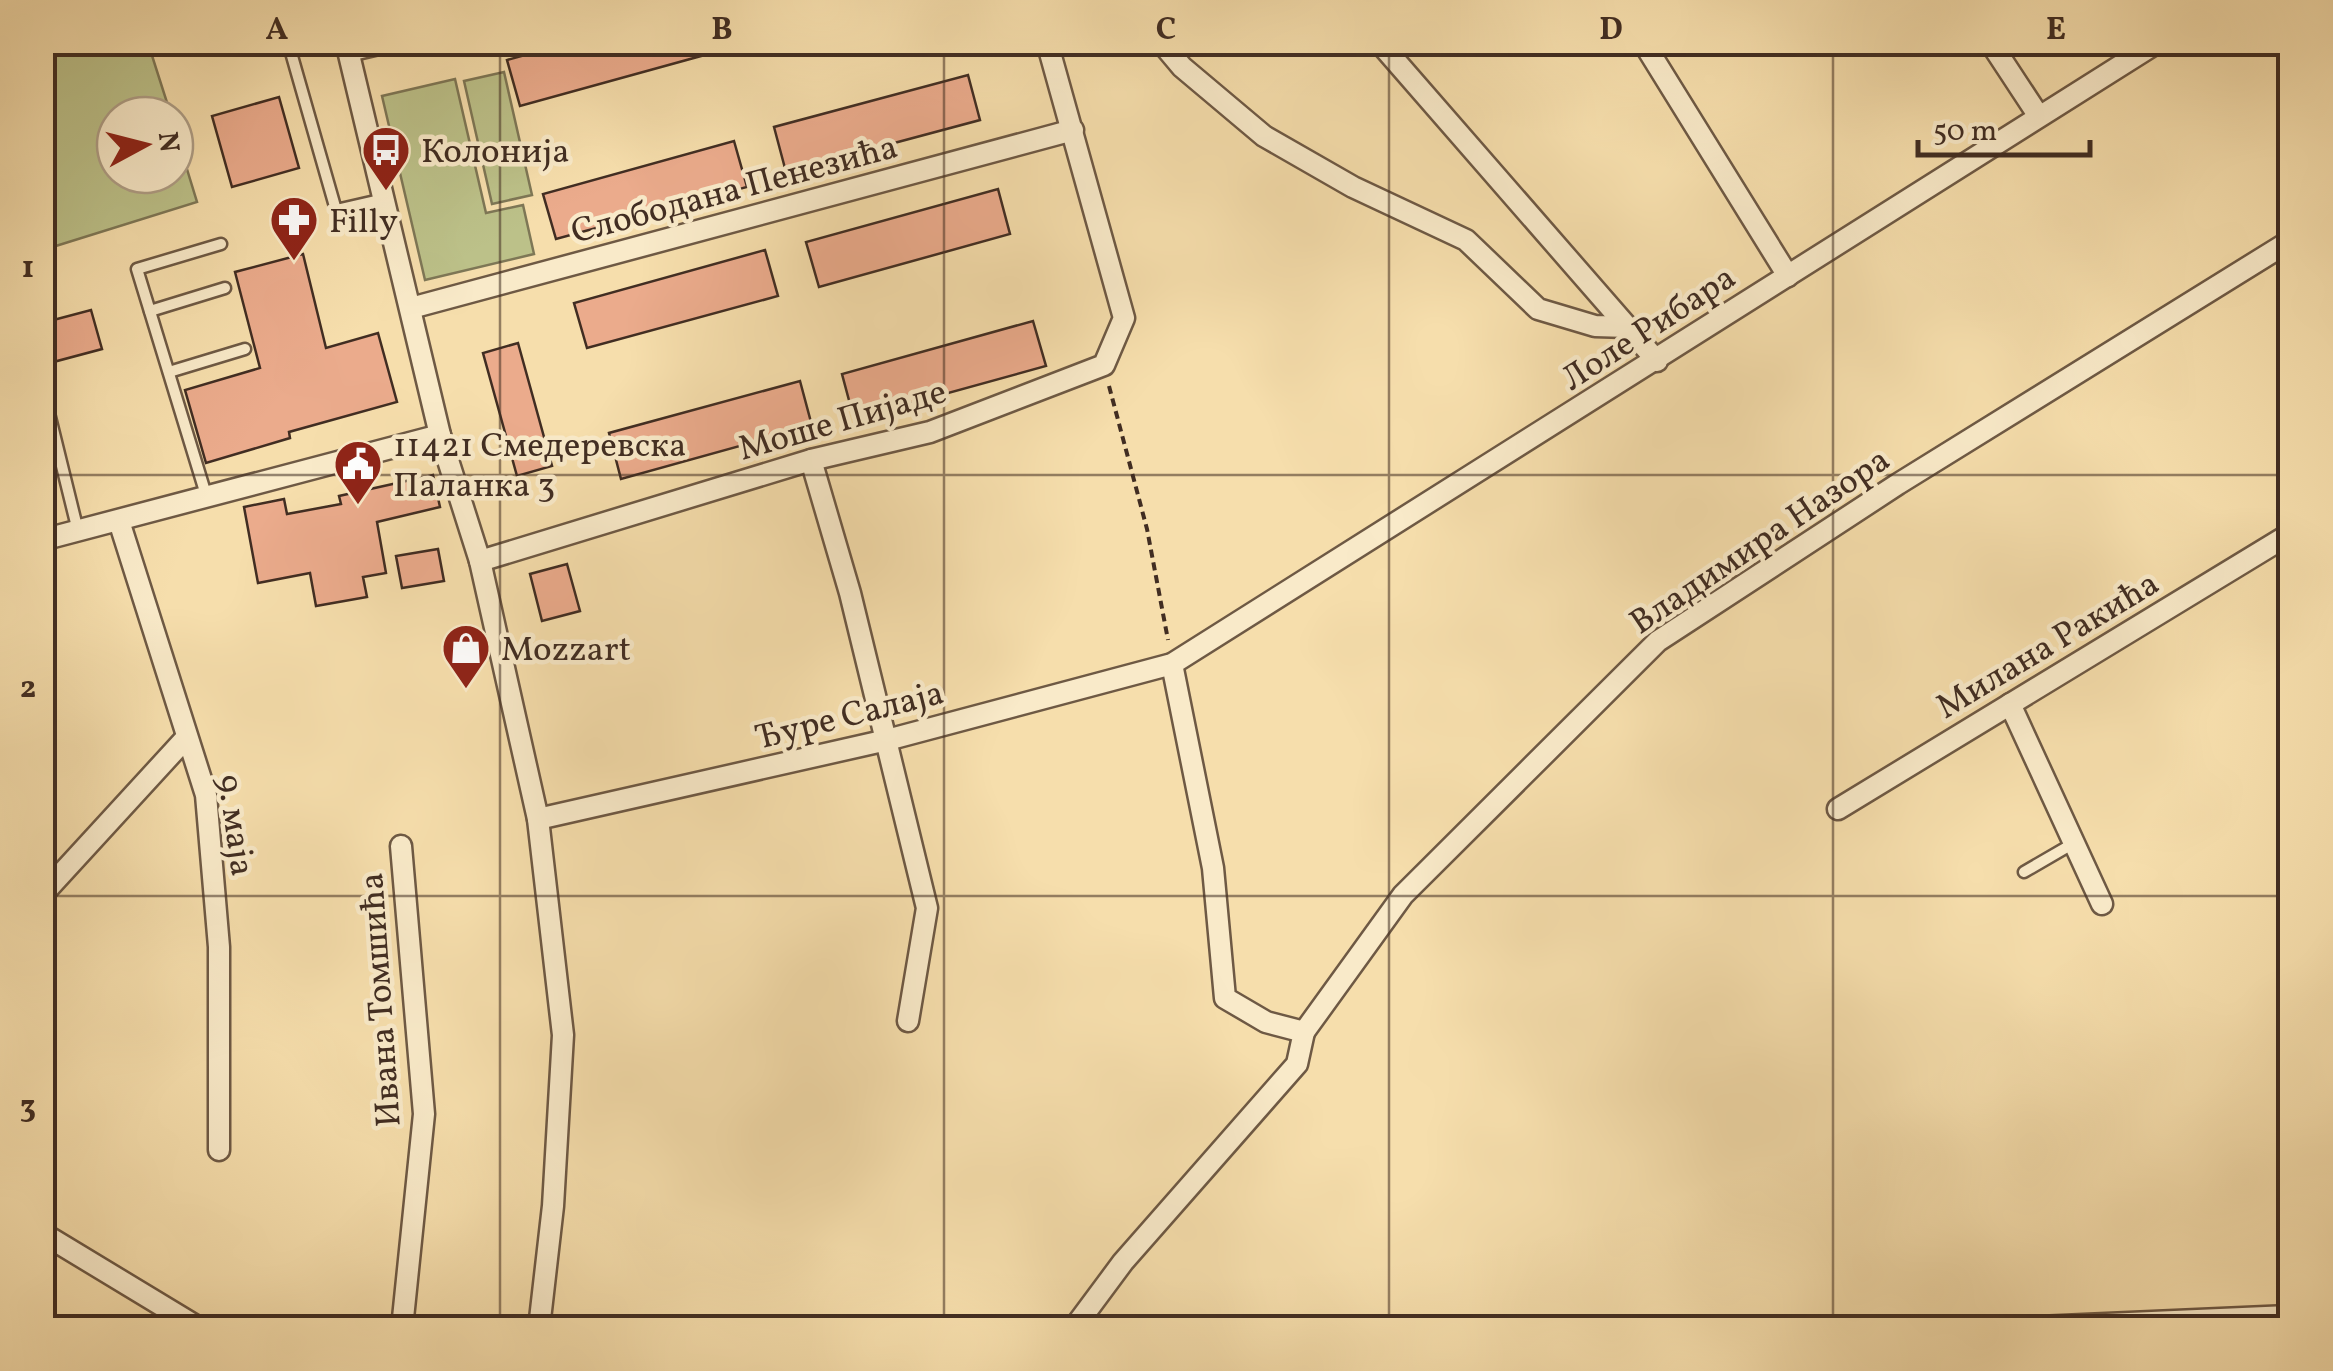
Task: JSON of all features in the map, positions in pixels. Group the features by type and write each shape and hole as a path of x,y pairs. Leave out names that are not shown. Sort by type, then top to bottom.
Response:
{"street":[{"path":"387,42 347,47 440,435 480,561 538,820 563,1035 553,1206 539,1328"},
{"path":"1046,42 1124,318 1104,365"},
{"path":"1161,42 1182,68 1264,136 1352,186 1466,240 1538,309 1595,326 1628,328"},
{"path":"1379,42 1656,361"},
{"path":"1643,42 1788,276"},
{"path":"1990,42 2038,116"},
{"name":"Лоле Рибара","path":"1172,664 2158,42"},
{"name":"Слободана Пенезића","path":"411,308 1073,130"},
{"name":"Владимира Назора","path":"1074,1328 1123,1262 1298,1064 1304,1032 1403,895 1658,641 1898,484 2290,241"},
{"name":"Моше Пијаде","path":"480,561 810,460 930,432 1104,365"},
{"path":"42,540 440,435"},
{"path":"810,460 887,740 927,908 908,1021"},
{"name":"9. маја","path":"118,522 206,795 216,909 219,1150"},
{"name":"Милана Ракића","path":"1838,810 2290,534"},
{"path":"1172,664 1213,868 1225,998 1266,1022 1304,1032"},
{"name":"Ђуре Салаја","path":"538,820 887,740 1172,664"},
{"path":"2010,704 2102,904"},
{"path":"42,896 186,738"},
{"name":"Ивана Томшића","path":"401,846 424,1114 402,1328"},
{"path":"42,1233 199,1328"},
{"path":"2016,1328 2290,1316"}],"lane":[{"path":"288,42 336,210 384,198"},
{"path":"208,499 137,269 221,244"},
{"path":"150,311 226,288"},
{"path":"169,372 245,349"},
{"path":"47,405 78,532"},
{"path":"2024,872 2074,843"}],"path":[{"path":"1104,365 1148,529 1172,664"}],"green space":[{"path":"43,42 148,43 165,95 95,95 95,195 195,195 197,202 43,250"},
{"path":"504,72 532,195 492,204 464,81"},
{"path":"455,79 486,213 523,205 534,254 425,280 382,96"}],"building":[{"path":"572,42 729,42 730,48 520,106 507,60"},
{"path":"968,75 980,120 786,172 774,127"},
{"path":"279,97 299,168 232,187 212,116"},
{"path":"734,141 747,187 556,239 543,194"},
{"path":"998,189 1010,234 819,287 806,242"},
{"path":"765,250 778,296 587,348 574,303"},
{"path":"303,254 326,348 378,333 397,402 289,432 290,438 206,463 185,390 260,368 235,272"},
{"path":"91,310 102,349 42,365 42,323"},
{"path":"1033,321 1046,366 854,419 842,374"},
{"path":"518,343 552,466 517,476 483,353"},
{"path":"800,381 812,426 621,479 609,433"},
{"path":"433,475 440,507 377,522 386,573 363,577 367,597 316,606 310,573 258,583 244,507 284,499 287,514 341,504 339,496"},
{"path":"438,549 444,581 402,588 396,556"},
{"path":"567,564 580,611 542,621 530,574"}],"place":[{"name":"Колонија","path":"386,192"},
{"name":"Filly","path":"294,262"},
{"name":"11421 Смедеревска Паланка 3","path":"358,506"},
{"name":"Mozzart","path":"466,690"}]}
